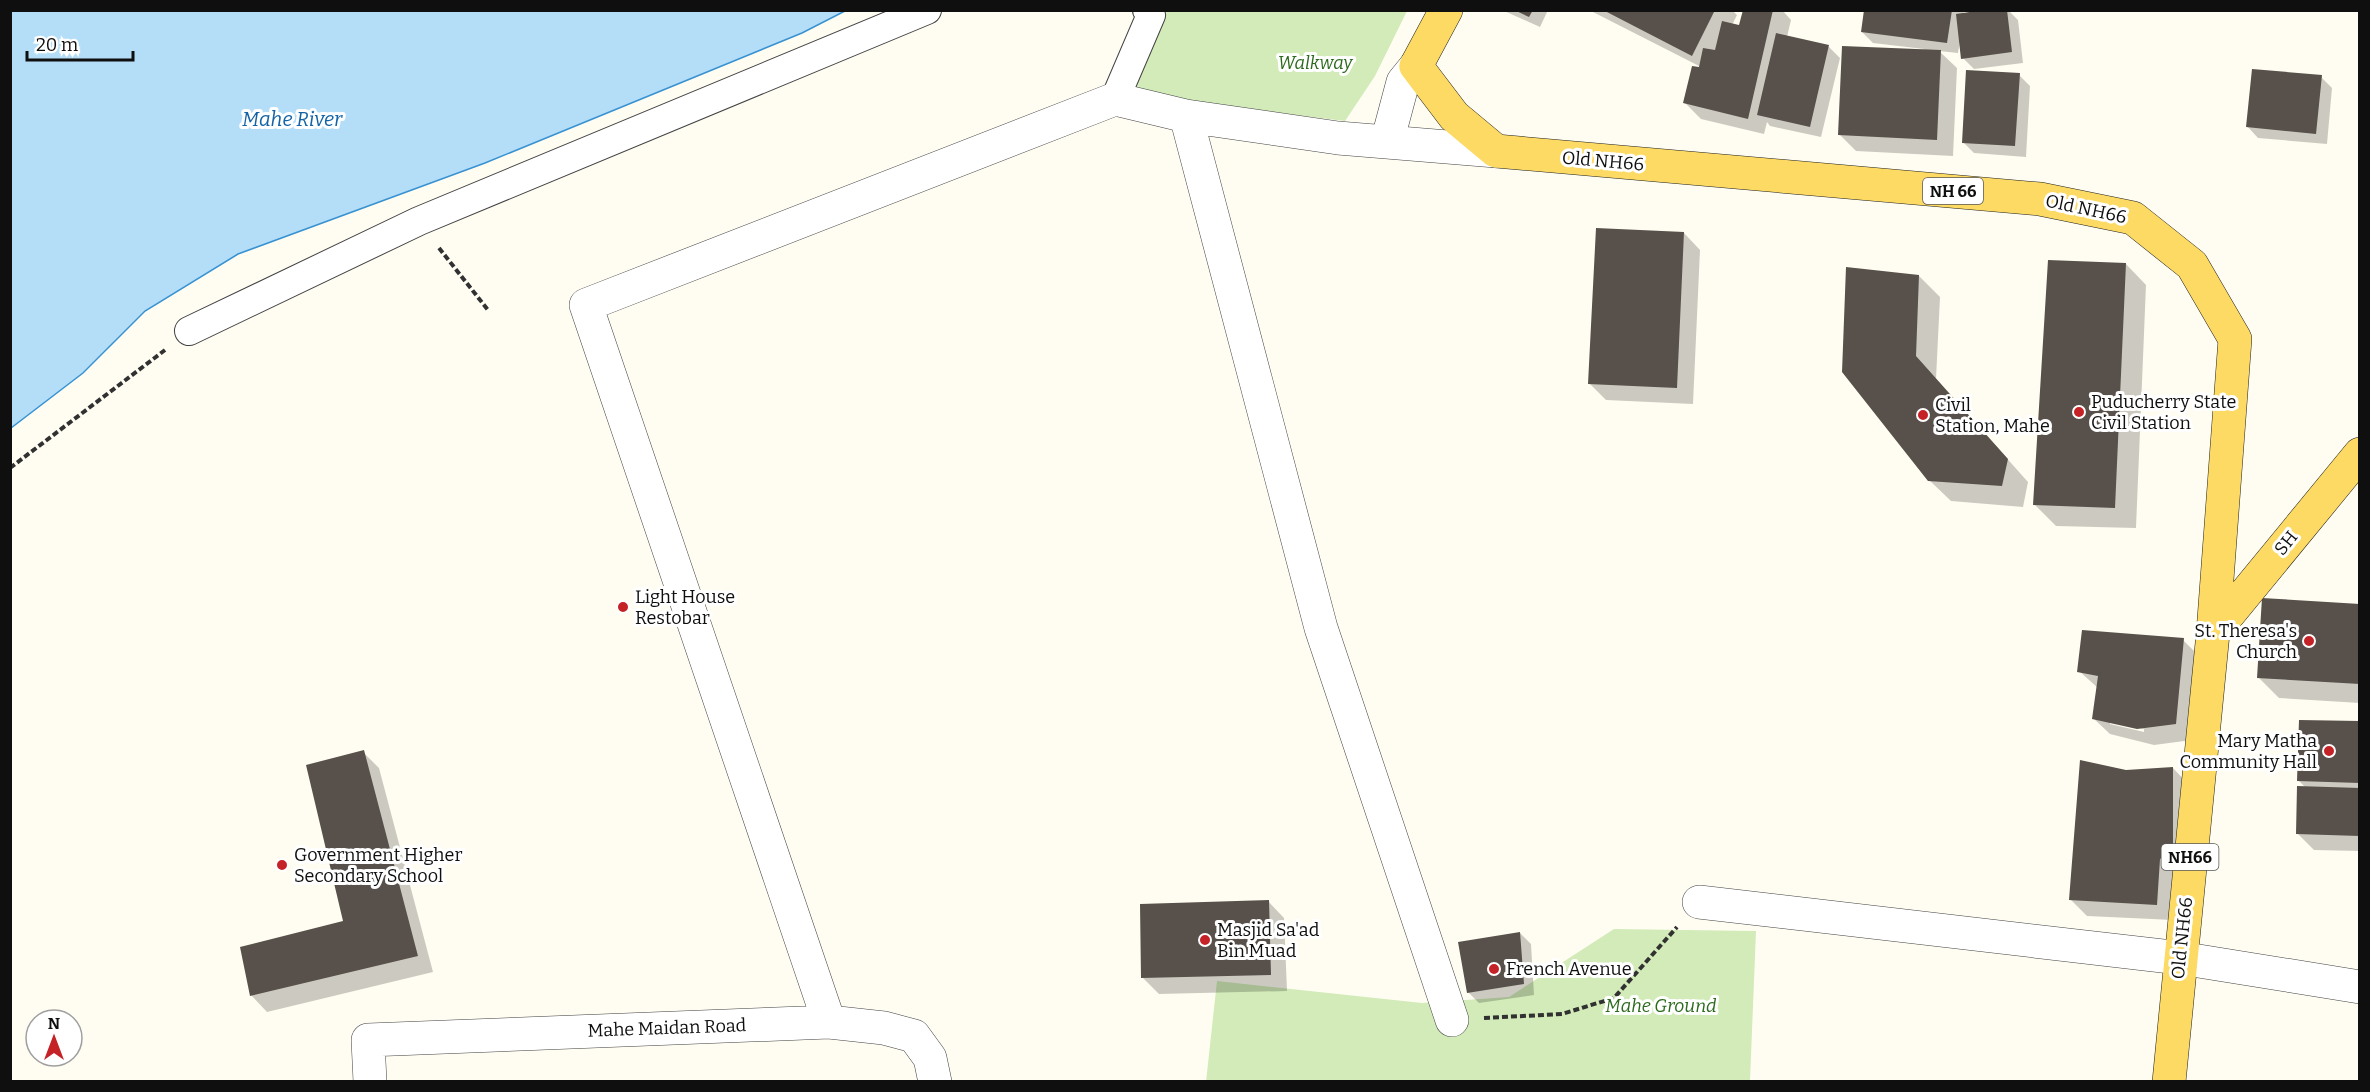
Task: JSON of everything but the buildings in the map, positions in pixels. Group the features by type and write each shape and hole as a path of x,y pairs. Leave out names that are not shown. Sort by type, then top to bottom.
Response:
{"main road":[{"path":"1446,10 1416,66 1454,116 1496,151"},
{"name":"Old NH66","path":"1496,151 2040,199 2133,218 2192,265 2235,339 2213,633 2169,1082"},
{"name":"SH","path":"2213,633 2360,454"}],"street":[{"path":"189,331 419,221 927,10"},
{"path":"1115,99 1151,15 1147,10"},
{"path":"1387,142 1403,82 1416,66"},
{"path":"829,1022 586,305 1115,99 1186,116 1338,138 1496,151"},
{"path":"1186,116 1322,628 1452,1020"},
{"path":"1700,902 2180,958 2360,987"},
{"name":"Mahe Maidan Road","path":"369,1082 368,1040 829,1022 884,1028 915,1036 930,1058 935,1082"}],"path":[{"path":"419,221 488,310"},
{"path":"10,468 189,331"},
{"path":"1452,1020 1562,1014 1614,998 1700,902"}],"green space":[{"name":"Walkway","path":"1163,11 1407,11 1375,76 1345,121 1191,102 1134,91 1166,14"},
{"name":"Mahe Ground","path":"1614,929 1756,931 1750,1081 1206,1082 1217,981 1422,1003 1509,997"}],"water":[{"name":"Mahe River","path":"11,10 845,11 802,33 485,163 238,254 145,311 83,373 11,428"}],"place":[{"name":"Puducherry State Civil Station","path":"2079,412"},
{"name":"Civil Station, Mahe","path":"1923,415"},
{"name":"Light House Restobar","path":"623,607"},
{"name":"St. Theresa's Church","path":"2309,641"},
{"name":"Mary Matha Community Hall","path":"2329,751"},
{"name":"Government Higher Secondary School","path":"282,865"},
{"name":"Masjid Sa'ad Bin Muad","path":"1205,940"},
{"name":"French Avenue","path":"1494,969"}]}
